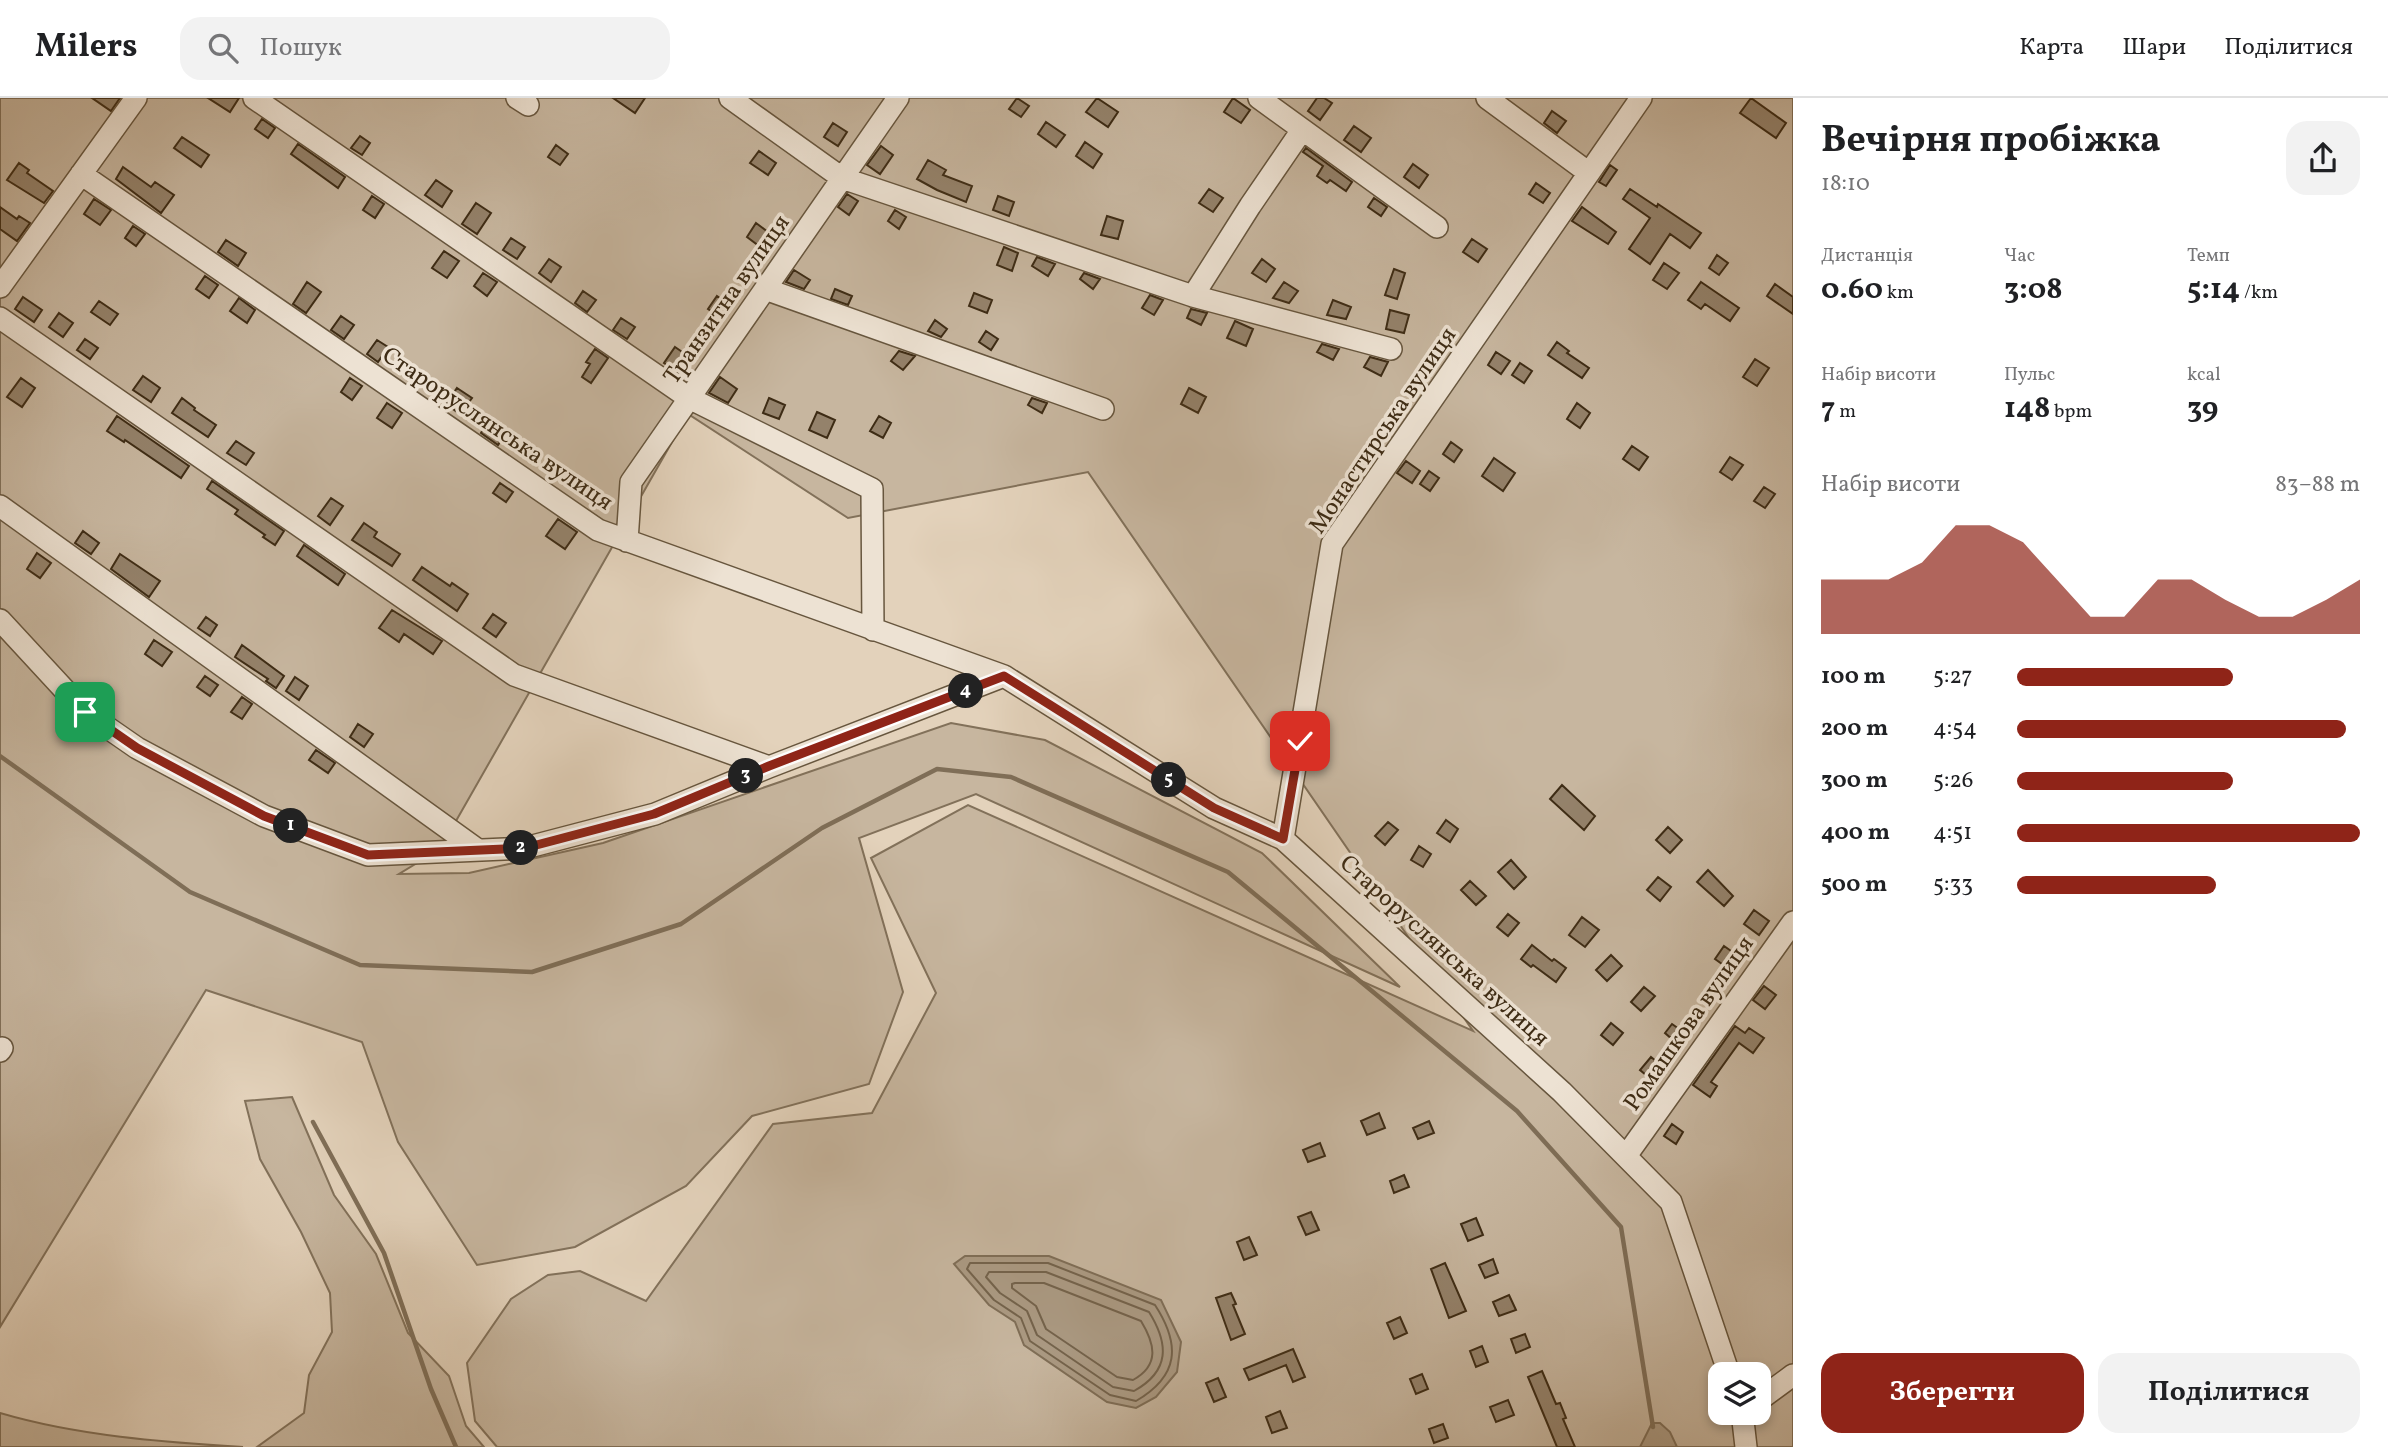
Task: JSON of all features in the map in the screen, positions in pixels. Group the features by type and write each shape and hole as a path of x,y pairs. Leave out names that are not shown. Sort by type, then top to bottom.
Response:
{"street":[{"path":"0,287 136,98"},
{"path":"254,98 689,398 872,489 873,630"},
{"path":"730,98 842,178 1193,296 1391,349"},
{"name":"Транзитна вулиця","path":"627,541 631,482 898,98"},
{"path":"1259,98 1437,227"},
{"path":"1487,98 1589,173"},
{"name":"Монастирська вулиця","path":"1283,839 1332,544 1641,98"},
{"path":"1193,296 1302,130"},
{"name":"Староруслянська вулиця","path":"81,174 598,530 1004,676 1214,808 1283,839 1562,1092 1671,1202 1725,1362"},
{"path":"765,289 1104,409"},
{"path":"0,318 514,675 769,766"},
{"path":"0,506 478,850"},
{"path":"0,621 85,712 137,748 264,816 368,855 525,848 654,814 769,766 1004,676"},
{"name":"Ромашкова вулиця","path":"1626,1156 1793,922"},
{"path":"1771,1391 1793,1375"},
{"path":"1743,1425 1746,1447"}],"shaded area":[{"path":"0,98 1793,98 1793,1447 497,1447 475,1421 467,1363 511,1299 548,1275 580,1271 646,1301 773,1124 872,1113 936,993 871,858 968,805 1473,1031 1088,472 848,518 688,414 440,849 399,874 469,873 603,843 951,723 1045,740 1262,853 1400,987 976,794 859,838 903,992 869,1084 752,1116 686,1186 575,1247 477,1265 398,1142 362,1042 206,990 0,1327"},
{"path":"292,1097 334,1195 376,1254 408,1333 449,1376 466,1426 484,1447 257,1447 304,1413 309,1375 332,1332 330,1293 301,1232 260,1159 245,1101"},
{"path":"0,1413 90,1433 243,1447 0,1447"}],"water":[{"path":"965,1256 1049,1256 1161,1300 1181,1342 1177,1372 1156,1397 1136,1408 1107,1402 1024,1345 1015,1322 989,1305 954,1264"},
{"path":"1652,1423 1660,1423 1670,1432 1677,1447 1640,1447"}],"building":[{"path":"92,98 120,98 111,111"},
{"path":"208,98 239,98 230,112"},
{"path":"613,98 645,98 635,113"},
{"path":"1017,98 1029,106 1021,117 1009,109"},
{"path":"1097,98 1118,112 1108,127 1086,112"},
{"path":"1233,98 1250,110 1241,123 1224,112"},
{"path":"1317,98 1324,98 1332,103 1320,120 1308,111"},
{"path":"1751,98 1786,123 1776,138 1740,113"},
{"path":"1552,111 1566,121 1557,133 1544,123"},
{"path":"262,119 275,128 268,138 255,129"},
{"path":"1046,122 1065,135 1056,147 1038,134"},
{"path":"833,123 847,132 838,146 824,137"},
{"path":"1354,126 1371,138 1361,152 1344,140"},
{"path":"360,136 370,143 362,155 351,148"},
{"path":"182,137 209,155 201,167 174,148"},
{"path":"1085,142 1102,154 1093,168 1076,156"},
{"path":"298,144 345,177 338,188 291,154"},
{"path":"556,145 568,154 560,165 548,157"},
{"path":"881,146 893,155 880,174 867,165"},
{"path":"1306,148 1352,182 1346,191 1330,180 1327,183 1317,176 1323,166 1303,152"},
{"path":"759,151 776,163 768,175 750,163"},
{"path":"928,160 946,170 943,175 972,186 966,202 917,179"},
{"path":"19,163 29,170 27,173 53,191 44,203 7,180"},
{"path":"1413,164 1428,175 1419,188 1404,177"},
{"path":"1610,165 1617,170 1606,186 1599,182"},
{"path":"123,167 151,187 155,182 174,195 161,213 116,179"},
{"path":"436,180 452,191 442,207 425,195"},
{"path":"1536,183 1550,193 1543,203 1529,194"},
{"path":"1209,189 1223,198 1213,212 1199,203"},
{"path":"1630,189 1701,233 1690,248 1670,234 1650,264 1629,249 1650,218 1623,199"},
{"path":"847,194 858,201 849,215 838,207"},
{"path":"372,196 384,204 375,218 363,210"},
{"path":"998,196 1014,202 1009,216 993,210"},
{"path":"1374,198 1387,207 1381,216 1368,207"},
{"path":"94,199 111,210 100,225 84,214"},
{"path":"476,203 491,213 477,234 462,224"},
{"path":"0,207 17,219 19,216 30,223 17,241 0,229"},
{"path":"1582,207 1616,232 1608,244 1572,221"},
{"path":"895,210 906,217 899,229 888,221"},
{"path":"1107,216 1123,221 1118,239 1101,235"},
{"path":"756,223 772,235 763,249 747,237"},
{"path":"133,226 145,234 136,246 125,238"},
{"path":"511,238 525,247 517,259 503,250"},
{"path":"1472,239 1487,249 1478,262 1463,252"},
{"path":"226,240 246,253 238,266 218,252"},
{"path":"1004,247 1018,253 1012,271 997,265"},
{"path":"444,251 459,261 447,278 432,268"},
{"path":"1717,255 1728,263 1719,275 1709,268"},
{"path":"1037,257 1055,264 1048,276 1032,266"},
{"path":"549,259 561,267 551,282 539,273"},
{"path":"1262,259 1275,269 1266,282 1252,273"},
{"path":"1664,263 1679,273 1667,289 1653,280"},
{"path":"1394,269 1405,273 1397,299 1385,295"},
{"path":"794,270 810,280 804,289 786,282"},
{"path":"483,273 497,282 487,296 474,286"},
{"path":"1084,273 1100,279 1093,289 1080,279"},
{"path":"205,276 218,285 209,298 196,289"},
{"path":"307,282 321,292 306,313 293,304"},
{"path":"1284,282 1298,291 1289,303 1273,298"},
{"path":"1701,282 1739,308 1730,321 1705,304 1701,309 1688,300"},
{"path":"1775,284 1793,297 1793,314 1767,296"},
{"path":"835,289 852,296 848,305 831,299"},
{"path":"583,291 596,300 587,312 575,303"},
{"path":"974,293 992,300 987,313 969,306"},
{"path":"1150,295 1163,300 1154,315 1142,308"},
{"path":"717,296 729,304 720,317 708,309"},
{"path":"23,297 42,310 34,322 15,309"},
{"path":"239,298 255,310 247,323 230,311"},
{"path":"1333,300 1351,307 1346,319 1327,315"},
{"path":"99,301 118,314 110,325 91,312"},
{"path":"1191,309 1207,313 1201,325 1187,318"},
{"path":"1390,310 1409,315 1404,333 1386,329"},
{"path":"59,313 73,323 63,337 49,327"},
{"path":"341,316 354,325 344,339 331,330"},
{"path":"621,318 635,327 627,339 613,330"},
{"path":"935,320 947,329 941,337 928,331"},
{"path":"1235,321 1253,329 1246,346 1227,338"},
{"path":"986,331 998,339 991,350 979,342"},
{"path":"85,339 98,348 90,359 77,350"},
{"path":"377,340 388,347 378,362 367,354"},
{"path":"1557,342 1569,351 1567,353 1589,368 1582,378 1548,355"},
{"path":"1322,344 1339,349 1333,360 1317,352"},
{"path":"675,347 691,358 680,374 664,363"},
{"path":"595,349 608,358 591,383 582,377 590,364 586,362"},
{"path":"899,351 915,356 903,370 891,361"},
{"path":"1496,352 1510,361 1501,374 1488,365"},
{"path":"1370,357 1388,362 1381,376 1364,367"},
{"path":"1755,359 1769,368 1757,386 1743,377"},
{"path":"1520,363 1532,371 1524,383 1512,375"},
{"path":"143,376 160,388 151,402 133,390"},
{"path":"720,377 737,389 728,403 709,393"},
{"path":"21,378 35,388 22,407 7,397"},
{"path":"350,378 362,386 352,400 341,392"},
{"path":"457,388 472,398 460,414 446,404"},
{"path":"1189,388 1206,397 1198,413 1181,404"},
{"path":"182,398 216,425 208,437 172,413"},
{"path":"769,398 785,405 779,419 763,413"},
{"path":"1032,398 1047,403 1042,413 1028,405"},
{"path":"387,403 402,413 392,428 377,418"},
{"path":"1577,403 1590,413 1580,428 1567,419"},
{"path":"817,412 835,420 827,438 809,430"},
{"path":"117,416 189,466 181,478 107,431"},
{"path":"879,416 891,423 883,438 870,431"},
{"path":"490,418 508,430 498,445 481,433"},
{"path":"236,441 254,453 246,465 227,453"},
{"path":"1451,442 1462,450 1454,462 1443,454"},
{"path":"1632,446 1648,457 1639,470 1623,459"},
{"path":"1730,457 1743,465 1732,480 1720,472"},
{"path":"1494,458 1515,473 1503,491 1482,476"},
{"path":"1406,461 1420,471 1412,483 1397,473"},
{"path":"1429,471 1439,478 1430,491 1420,484"},
{"path":"212,481 284,531 275,545 235,514 238,510 207,489"},
{"path":"500,483 513,492 506,502 493,493"},
{"path":"1764,487 1775,494 1765,508 1754,501"},
{"path":"331,498 343,506 330,525 318,516"},
{"path":"558,519 577,532 565,549 546,536"},
{"path":"364,523 377,532 374,537 400,554 392,566 352,540"},
{"path":"83,531 99,543 91,554 75,543"},
{"path":"304,545 345,574 338,585 297,556"},
{"path":"37,553 51,563 40,578 27,569"},
{"path":"120,554 160,581 149,597 111,569"},
{"path":"422,567 450,586 452,583 468,594 457,611 413,580"},
{"path":"392,610 442,641 433,654 404,634 399,642 379,628"},
{"path":"493,614 506,623 496,637 483,628"},
{"path":"206,617 217,625 210,636 198,628"},
{"path":"154,640 172,652 162,666 145,654"},
{"path":"242,645 284,676 276,688 266,681 268,679 235,657"},
{"path":"205,676 218,685 210,696 197,687"},
{"path":"295,677 308,686 299,700 286,691"},
{"path":"242,697 252,704 242,719 231,712"},
{"path":"358,724 373,734 364,747 350,737"},
{"path":"316,750 335,763 328,773 309,760"},
{"path":"1562,785 1595,816 1584,830 1550,799"},
{"path":"1446,820 1458,829 1450,842 1437,833"},
{"path":"1388,822 1398,830 1385,845 1375,836"},
{"path":"1668,827 1682,840 1670,853 1656,840"},
{"path":"1419,846 1431,854 1423,867 1411,860"},
{"path":"1511,860 1526,877 1514,889 1498,872"},
{"path":"1708,870 1733,896 1724,906 1697,882"},
{"path":"1658,877 1671,887 1660,901 1647,890"},
{"path":"1470,881 1486,896 1476,905 1461,890"},
{"path":"1754,910 1769,921 1759,935 1744,924"},
{"path":"1508,914 1519,923 1508,936 1497,927"},
{"path":"1582,917 1599,930 1585,947 1569,935"},
{"path":"1532,945 1566,968 1556,982 1521,959"},
{"path":"1724,946 1741,958 1732,971 1715,959"},
{"path":"1611,955 1622,966 1607,981 1596,970"},
{"path":"1764,986 1776,995 1765,1009 1753,1000"},
{"path":"1644,987 1655,996 1641,1011 1631,1002"},
{"path":"1611,1023 1623,1033 1613,1045 1601,1035"},
{"path":"1672,1024 1689,1036 1681,1047 1665,1033"},
{"path":"1735,1026 1745,1033 1749,1028 1764,1038 1753,1053 1739,1043 1711,1082 1717,1086 1710,1097 1693,1085"},
{"path":"1651,1057 1662,1066 1651,1079 1640,1070"},
{"path":"1379,1113 1385,1128 1367,1135 1361,1121"},
{"path":"1429,1121 1434,1133 1418,1139 1413,1128"},
{"path":"1672,1124 1683,1132 1676,1144 1664,1136"},
{"path":"1320,1143 1325,1156 1308,1162 1303,1150"},
{"path":"1404,1175 1409,1187 1394,1193 1390,1181"},
{"path":"1311,1212 1319,1230 1306,1235 1298,1217"},
{"path":"1476,1218 1483,1235 1468,1241 1461,1224"},
{"path":"1249,1237 1257,1255 1244,1260 1237,1242"},
{"path":"1493,1259 1498,1273 1485,1278 1479,1265"},
{"path":"1445,1263 1466,1311 1449,1318 1431,1269"},
{"path":"1231,1293 1245,1334 1231,1340 1216,1298"},
{"path":"1509,1295 1516,1310 1499,1316 1493,1302"},
{"path":"1400,1317 1407,1333 1394,1339 1387,1323"},
{"path":"1525,1334 1530,1347 1516,1353 1511,1339"},
{"path":"1482,1346 1488,1362 1476,1367 1470,1351"},
{"path":"1293,1349 1305,1377 1293,1382 1286,1365 1249,1380 1244,1369"},
{"path":"1542,1371 1556,1404 1560,1403 1566,1418 1563,1419 1575,1447 1557,1447 1528,1377"},
{"path":"1422,1374 1428,1389 1416,1394 1410,1379"},
{"path":"1218,1378 1226,1397 1214,1402 1206,1383"},
{"path":"1508,1400 1514,1415 1496,1422 1490,1407"},
{"path":"1280,1411 1287,1428 1272,1433 1266,1417"},
{"path":"1443,1424 1448,1438 1434,1443 1429,1429"}],"waterway":[{"path":"0,756 190,892 360,965 532,972 681,924 822,828 937,769 1011,777 1228,872 1517,1111 1621,1227 1653,1427"},
{"path":"313,1122 384,1253 431,1389 456,1447"}],"route":[{"path":"85,712 137,748 264,816 368,855 525,848 654,814 769,766 1004,676 1214,808 1283,839 1300,741"}]}
